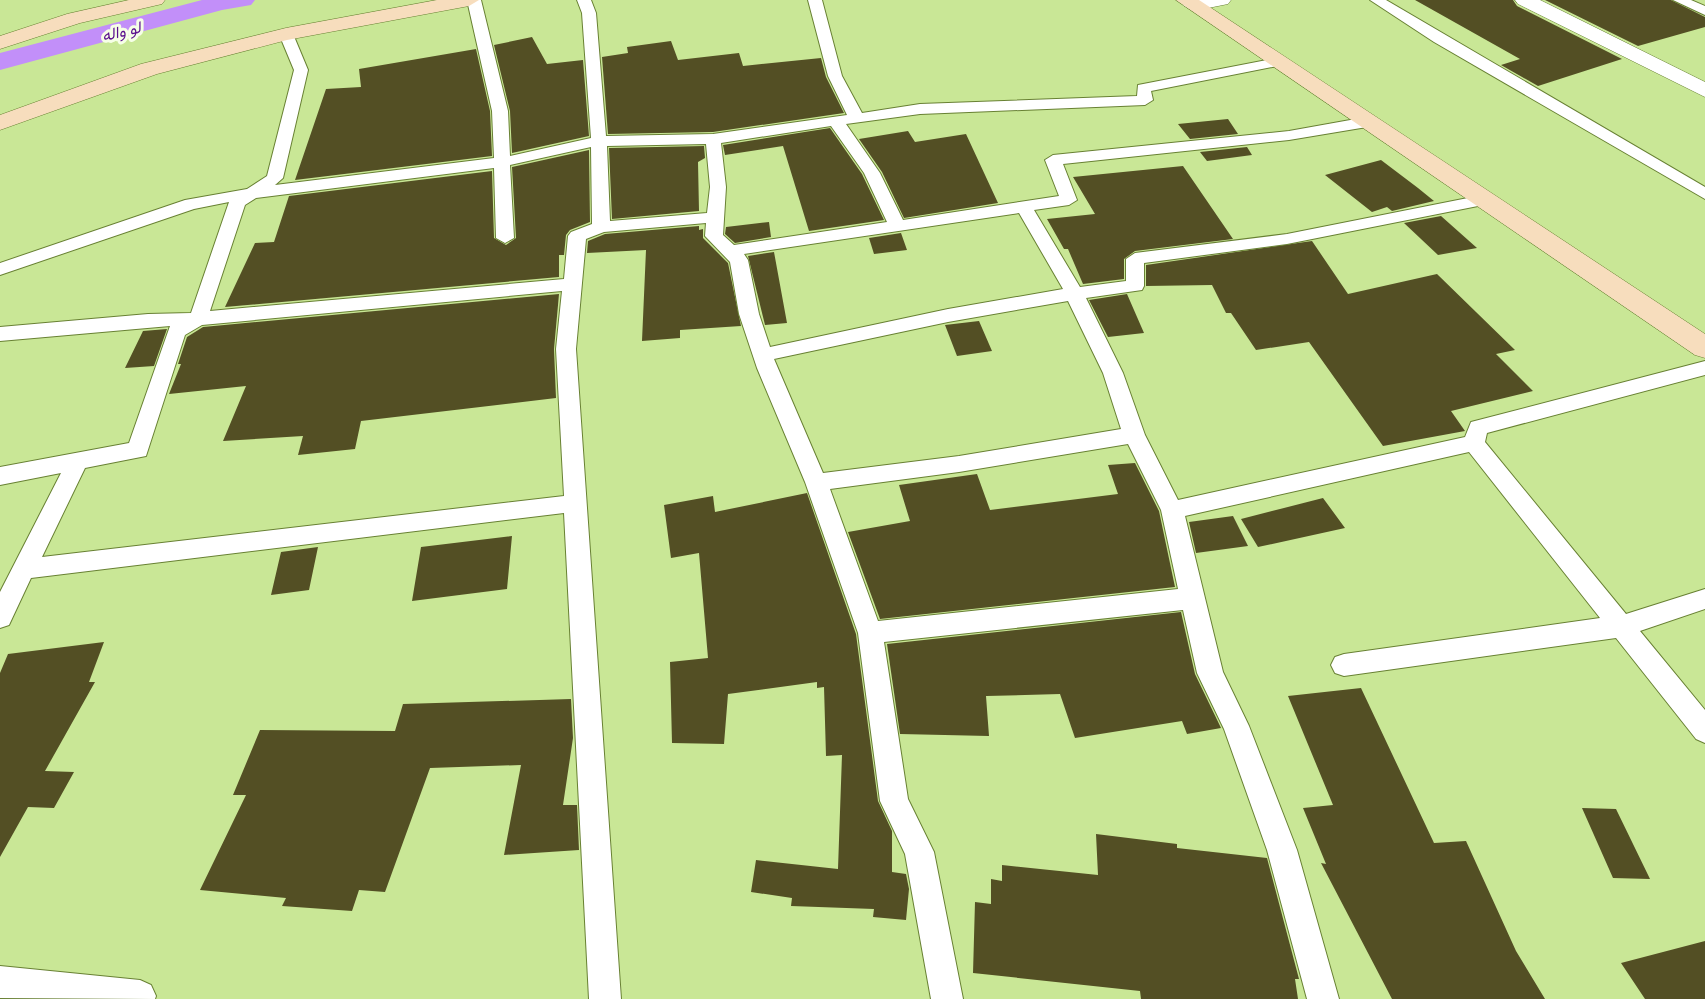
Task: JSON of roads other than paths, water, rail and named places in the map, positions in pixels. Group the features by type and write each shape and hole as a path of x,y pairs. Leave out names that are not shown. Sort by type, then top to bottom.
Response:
{"street":[{"path":"0,43 74,18 155,0"},
{"path":"0,123 150,69 286,34 469,0"},
{"path":"1189,2 1221,0"},
{"path":"1525,0 1705,90"},
{"path":"1189,2 1705,348"}],"lane":[{"path":"474,0 500,111 505,238"},
{"path":"584,0 589,13 599,141 601,227"},
{"path":"815,0 822,19 835,76 856,119"},
{"path":"1377,0 1439,39 1705,194"},
{"path":"1680,0 1705,11"},
{"path":"0,476 138,450 176,331 198,319 237,203 275,178 301,70 286,34"},
{"path":"0,269 191,204 254,193 503,162 599,141 713,139 920,110 1145,100 1143,88 1278,62"},
{"path":"836,122 872,173 898,226"},
{"path":"730,250 1069,200 1053,160 1101,152 1314,134 1367,122"},
{"path":"713,139 718,187 714,236 739,260 749,314 763,355 816,482 870,633 894,801 919,852 947,999"},
{"path":"763,355 879,329 1074,293 1135,286 1135,259 1287,239 1483,200"},
{"path":"1024,207 1074,293 1113,373 1134,435 1172,510 1210,673 1236,726 1282,850 1323,999"},
{"path":"605,999 566,349 576,236 601,227 716,217"},
{"path":"0,334 148,320 198,319 570,284"},
{"path":"1474,443 1478,428 1705,368"},
{"path":"816,482 959,464 1134,435"},
{"path":"1172,510 1474,443"},
{"path":"1474,443 1705,730"},
{"path":"0,617 77,463"},
{"path":"26,569 577,503"},
{"path":"870,633 1194,598"},
{"path":"1344,665 1621,627 1705,599"},
{"path":"0,982 140,996"}],"waterway":[{"name":"لو واله","path":"0,62 220,3 242,0"}]}
